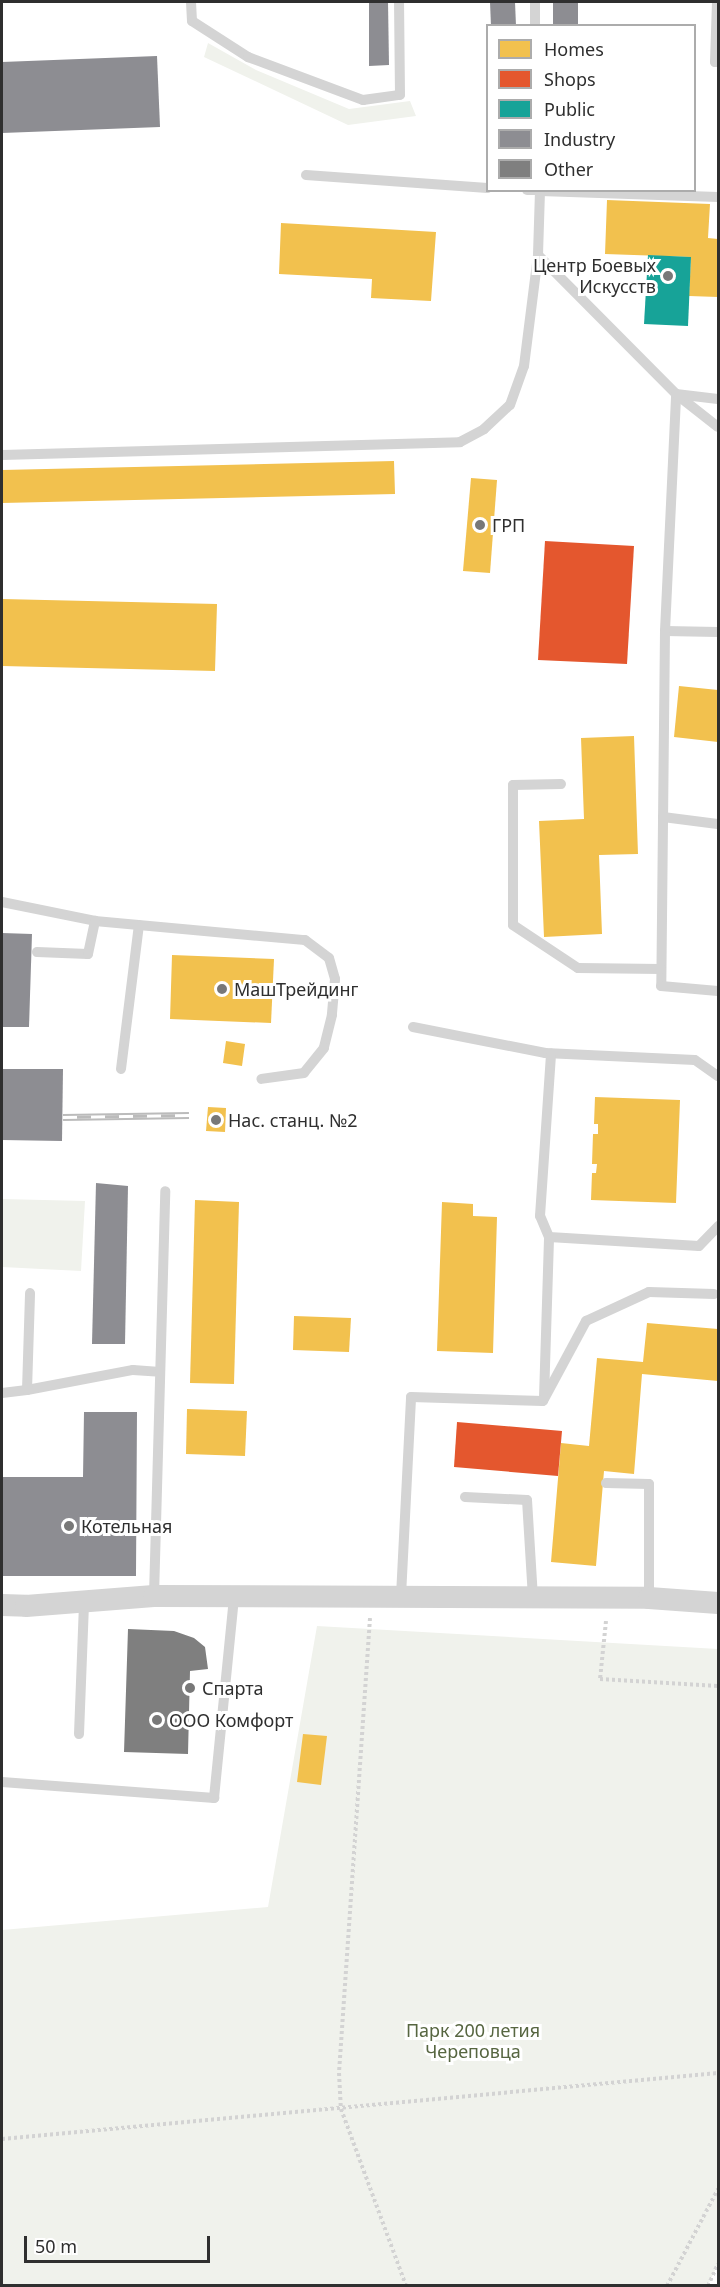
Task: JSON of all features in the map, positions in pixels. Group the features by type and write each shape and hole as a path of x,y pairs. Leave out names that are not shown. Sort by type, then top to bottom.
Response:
{"street":[{"path":"2,1605 154,1596 649,1598 718,1603"}],"lane":[{"path":"191,2 192,21 248,57 363,100 400,95 399,2"},
{"path":"535,2 535,24"},
{"path":"717,2 715,62 718,62"},
{"path":"306,175 486,188"},
{"path":"2,455 460,442 484,429 510,405 524,366 538,255 540,192"},
{"path":"570,192 718,197"},
{"path":"538,255 676,394 718,427"},
{"path":"676,394 718,399"},
{"path":"676,394 665,631 661,986 718,991"},
{"path":"665,631 718,632"},
{"path":"561,784 513,785 513,925 578,968 661,969"},
{"path":"663,818 718,824"},
{"path":"2,903 96,921 305,940 329,958 335,979 332,1015 324,1048 304,1072 261,1079"},
{"path":"37,952 88,954 96,921"},
{"path":"121,1069 139,925"},
{"path":"412,1028 551,1053 695,1060 718,1076"},
{"path":"543,1401 549,1237 540,1216 551,1053"},
{"path":"154,1596 165,1191"},
{"path":"549,1237 699,1246 718,1226"},
{"path":"543,1401 586,1321 648,1292 714,1294"},
{"path":"27,1390 30,1293"},
{"path":"2,1393 133,1370 160,1372"},
{"path":"401,1596 411,1397 543,1401"},
{"path":"606,1483 649,1484 649,1598"},
{"path":"465,1497 527,1500 533,1598"},
{"path":"2,1782 214,1798 234,1598"},
{"path":"79,1734 84,1601"}],"path":[{"path":"371,1596 339,2073 341,2109 406,2286"},
{"path":"607,1599 600,1679 718,1686"},
{"path":"2,2139 718,2073"},
{"path":"667,2286 718,2189"},
{"path":"708,2286 718,2264"}],"green space":[{"path":"208,43 256,70 349,109 410,101 416,116 348,125 204,57"},
{"path":"2,1199 85,1201 81,1271 2,1267"},
{"name":"Парк 200 летия Череповца","path":"317,1626 718,1649 718,2264 708,2285 2,2286 2,1930 268,1907"}],"building: Homes":[{"path":"607,200 710,204 708,238 718,239 718,297 689,296 691,257 605,254"},
{"path":"281,223 436,232 431,301 371,298 372,279 279,274"},
{"path":"394,461 395,494 2,503 2,470"},
{"name":"ГРП","path":"471,478 497,480 490,573 463,571"},
{"path":"2,599 217,604 215,671 2,666"},
{"path":"679,686 718,690 718,742 674,737"},
{"path":"634,736 638,854 599,855 602,934 544,937 539,821 584,819 581,738"},
{"name":"МашТрейдинг","path":"172,955 274,959 271,1023 170,1019"},
{"path":"226,1041 245,1044 242,1066 223,1063"},
{"path":"595,1097 680,1100 676,1203 591,1200 592,1173 596,1173 597,1164 592,1164 593,1134 598,1134 598,1124 594,1124"},
{"name":"Нас. станц. №2","path":"208,1107 226,1108 225,1132 206,1131"},
{"path":"195,1200 239,1202 234,1384 190,1383"},
{"path":"442,1202 473,1204 473,1216 497,1217 493,1353 437,1351"},
{"path":"294,1316 351,1318 349,1352 293,1350"},
{"path":"647,1323 718,1329 718,1381 642,1374 634,1474 604,1471 596,1566 551,1562 561,1443 589,1446 597,1358 643,1362"},
{"path":"187,1409 247,1411 245,1456 186,1454"},
{"path":"303,1734 327,1736 321,1785 297,1782"}],"building: Shops":[{"path":"545,541 634,546 627,664 538,660"},
{"path":"457,1422 562,1431 558,1476 454,1467"}],"building: Public":[{"name":"Центр Боевых Искусств","path":"648,255 691,257 688,326 644,324"}],"building: Industry":[{"path":"369,2 388,2 389,65 369,66"},
{"path":"490,2 515,2 516,24 491,24"},
{"path":"553,2 578,2 578,24 553,24"},
{"path":"157,56 160,127 2,133 2,62"},
{"path":"2,933 32,934 29,1027 2,1027"},
{"path":"2,1069 63,1069 62,1141 2,1140"},
{"path":"96,1183 128,1186 125,1344 92,1344"},
{"name":"Котельная","path":"84,1412 137,1412 136,1576 2,1576 2,1477 83,1477"}],"building: Other":[{"name":"ООО Комфорт","path":"128,1629 174,1631 194,1638 205,1647 208,1669 190,1671 188,1754 124,1752"}],"railway":[{"path":"63,1117 189,1115"}],"place":[{"name":"Центр Боевых Искусств","path":"668,276"},
{"name":"ГРП","path":"480,525"},
{"name":"МашТрейдинг","path":"222,989"},
{"name":"Нас. станц. №2","path":"216,1120"},
{"name":"Котельная","path":"69,1526"},
{"name":"Спарта","path":"190,1688"},
{"name":"ООО Комфорт","path":"157,1720"}]}
